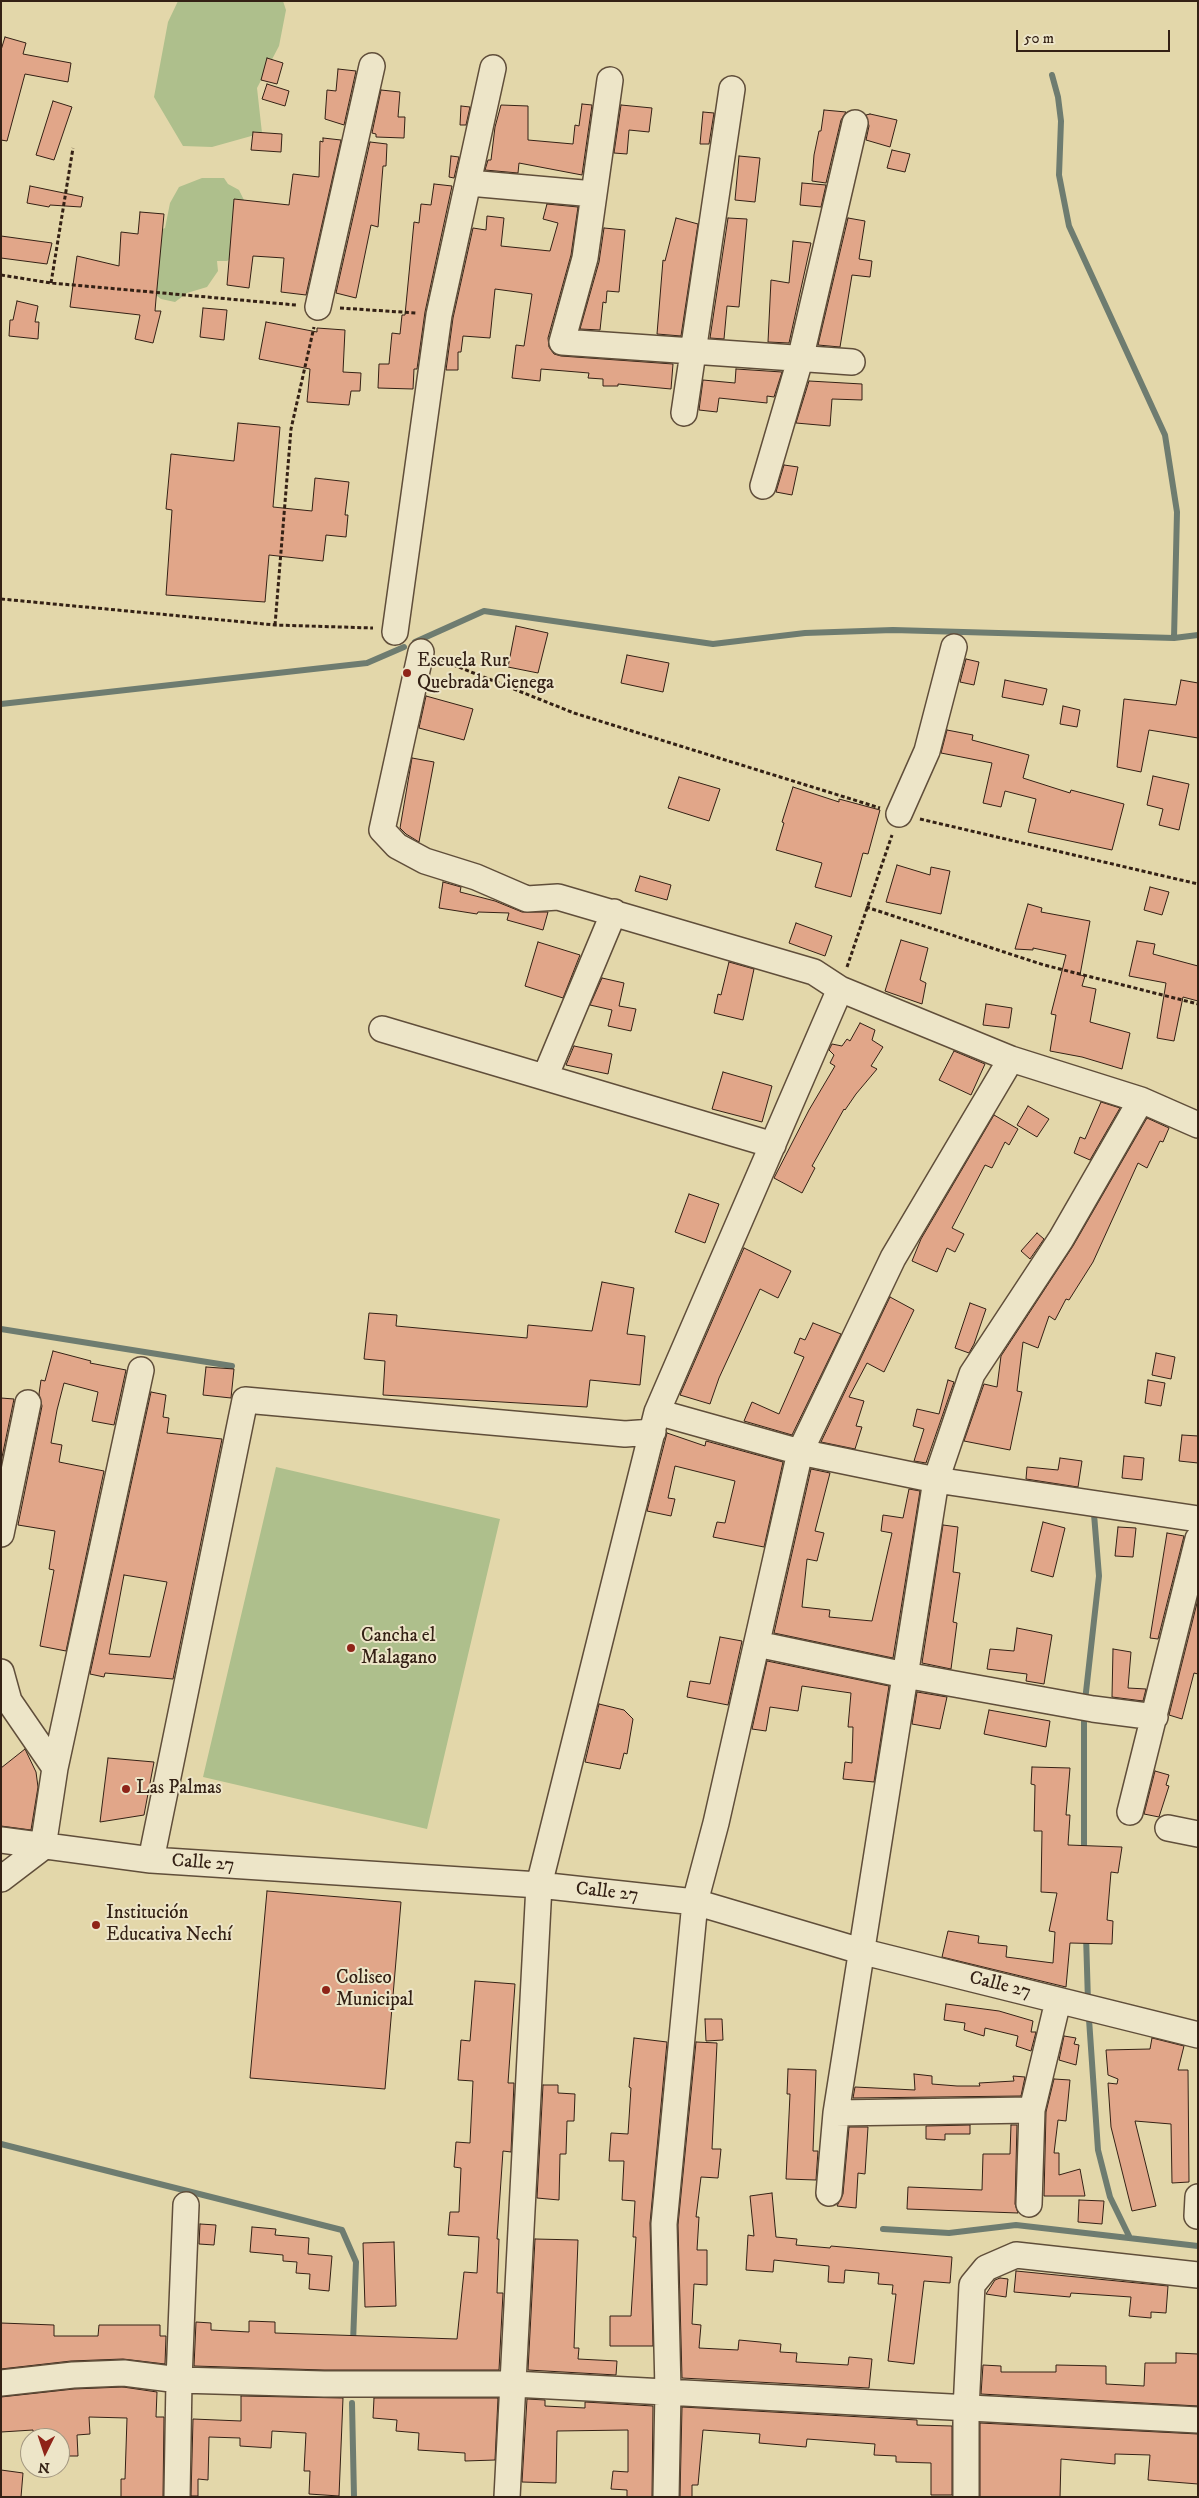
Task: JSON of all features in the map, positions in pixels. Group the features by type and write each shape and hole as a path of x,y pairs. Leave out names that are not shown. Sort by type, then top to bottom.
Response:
{"street":[{"path":"318,307 372,66"},
{"path":"395,632 439,315 493,68"},
{"path":"610,80 585,258 562,342 694,350 800,360 852,362"},
{"path":"684,414 732,89"},
{"path":"763,486 800,360 855,123"},
{"path":"469,183 594,194"},
{"path":"899,814 927,751 954,647"},
{"path":"421,652 382,830 397,846 425,861 476,877 527,899 558,897 814,972 840,989 1011,1059 1141,1100 1198,1125"},
{"path":"545,1077 614,912"},
{"path":"507,2497 539,1885 655,1422 840,989"},
{"path":"382,1028 773,1145"},
{"path":"666,2497 668,2390 664,2224 695,1902 716,1823 800,1452 893,1258 1011,1059"},
{"path":"829,2193 836,2113 864,1952 936,1480 972,1374 1061,1239 1141,1100"},
{"path":"1,1879 43,1847 55,1768 141,1370"},
{"path":"151,1860 245,1400 624,1434 655,1422 936,1480 1198,1520"},
{"path":"1,1534 28,1403"},
{"path":"1130,1812 1198,1539"},
{"path":"757,1644 905,1675 1093,1709 1155,1717"},
{"path":"1,1672 8,1701 55,1768"},
{"path":"1168,1828 1198,1834"},
{"name":"Calle 27","path":"1,1840 151,1860 539,1885 695,1902 864,1952 1198,2035"},
{"path":"1029,2204 1032,2110 1058,2001"},
{"path":"836,2113 1032,2110"},
{"path":"177,2497 179,2380 186,2205"},
{"path":"966,2497 966,2410 972,2285 986,2268 1016,2255 1198,2275"},
{"path":"1,2383 73,2375 124,2373 179,2380 324,2384 513,2384 668,2390 1198,2420"}],"path":[{"path":"51,283 73,148"},
{"path":"1,275 51,283 318,307 439,315"},
{"path":"275,625 291,429 318,307"},
{"path":"1,599 275,625 368,627 395,632"},
{"path":"421,652 574,713 899,814 1198,884"},
{"path":"840,989 866,907 899,814"},
{"path":"866,907 1044,964 1198,1004"}],"green space":[{"path":"178,1 283,1 286,10 279,46 257,88 262,133 212,147 183,146 154,97 168,22"},
{"path":"202,178 224,178 228,184 239,190 244,200 234,256 227,261 217,261 218,271 207,287 187,293 175,302 161,299 142,284 148,235 165,228 170,203 179,187"},
{"name":"Cancha el Malagano","path":"276,1467 500,1519 427,1829 203,1777"}],"building":[{"path":"5,37 26,43 23,54 71,63 68,82 25,74 7,141 1,140 1,50"},
{"path":"267,58 283,63 277,84 261,80"},
{"path":"338,69 356,71 344,125 325,119 327,90 336,91"},
{"path":"267,84 289,91 285,106 262,99"},
{"path":"381,90 400,92 398,117 405,117 404,138 376,137 376,134 372,133"},
{"path":"53,101 72,107 54,160 36,155"},
{"path":"582,104 592,105 582,175 519,163 518,173 485,170 488,160 491,160 495,127 501,105 528,106 528,140 573,144 575,125 579,126"},
{"path":"621,105 652,108 649,132 629,130 627,154 614,153"},
{"path":"461,106 470,107 466,125 460,125"},
{"path":"824,110 846,112 841,120 826,183 812,181 814,155 819,131 821,131"},
{"path":"703,112 714,113 709,144 700,144"},
{"path":"870,114 897,120 890,147 866,140 869,126 866,115"},
{"path":"253,132 282,134 281,152 251,150"},
{"path":"323,138 341,140 306,295 281,292 284,258 253,256 249,288 227,285 234,199 289,205 293,174 319,177 320,141 323,142"},
{"path":"370,142 387,144 386,166 383,166 378,227 371,225 356,298 336,293"},
{"path":"892,150 910,154 905,172 887,168"},
{"path":"451,156 459,157 454,178 449,177"},
{"path":"739,156 760,158 755,202 735,200"},
{"path":"802,183 826,185 821,207 800,205"},
{"path":"434,184 452,186 425,312 417,369 414,369 413,389 378,388 379,364 389,364 392,333 400,334 402,315 405,315 414,222 419,223 421,204 431,205"},
{"path":"30,186 83,197 81,207 50,205 49,207 27,203"},
{"path":"547,204 578,207 571,255 548,338 549,347 554,354 561,356 673,364 671,389 618,384 618,386 603,386 603,379 588,378 589,373 541,369 540,381 512,378 516,345 524,346 532,294 495,289 490,338 463,336 461,352 458,352 458,370 446,370 453,318 473,228 486,230 487,216 504,218 501,246 550,251 558,223 543,219"},
{"path":"140,212 164,214 155,311 161,311 153,343 135,339 140,315 70,307 77,256 119,266 121,232 138,234"},
{"path":"676,218 698,224 681,336 657,334 663,260 665,261"},
{"path":"728,218 747,219 739,307 727,306 724,339 710,338"},
{"path":"848,218 865,221 859,259 872,261 870,277 852,275 840,347 818,345"},
{"path":"604,228 625,230 619,292 607,291 606,303 603,302 600,330 580,329 599,262"},
{"path":"1,236 52,243 47,264 1,258"},
{"path":"793,241 811,243 789,343 768,342 771,280 789,283"},
{"path":"17,301 38,306 35,322 39,322 38,339 9,336 10,320 13,320"},
{"path":"203,308 227,310 224,340 200,337"},
{"path":"266,322 317,332 317,328 345,330 343,372 361,373 360,391 351,391 349,405 307,402 310,369 259,359"},
{"path":"736,369 782,372 774,397 767,396 767,403 719,398 717,412 699,410 703,380 735,383"},
{"path":"809,381 862,384 862,400 832,399 830,426 796,423"},
{"path":"238,423 280,427 273,507 312,511 315,478 349,482 345,515 348,515 346,537 326,535 323,561 269,555 265,602 166,595 172,510 166,509 171,454 234,461"},
{"path":"784,465 798,467 792,495 776,492"},
{"path":"516,626 548,633 538,673 508,667"},
{"path":"627,655 669,663 663,692 621,683"},
{"path":"966,659 979,662 974,685 960,682"},
{"path":"1005,680 1047,689 1043,705 1002,697"},
{"path":"1181,680 1198,683 1198,738 1149,730 1141,772 1117,767 1124,699 1176,705"},
{"path":"426,696 473,709 464,740 419,728"},
{"path":"1063,706 1080,710 1077,727 1060,724"},
{"path":"947,730 973,735 972,740 1029,755 1023,778 1070,793 1071,790 1124,804 1112,850 1028,832 1036,799 1005,791 1001,807 983,803 992,763 941,753"},
{"path":"412,758 434,762 419,842 400,828"},
{"path":"1153,776 1189,784 1179,830 1159,825 1163,809 1147,805"},
{"path":"679,777 720,789 709,821 668,808"},
{"path":"793,787 839,802 839,799 880,810 868,854 863,853 851,897 815,887 822,863 776,850 784,823 782,822"},
{"path":"897,865 930,875 931,867 950,871 941,914 886,902"},
{"path":"640,876 671,885 667,900 635,891"},
{"path":"443,882 461,887 460,892 495,901 522,912 548,912 543,930 507,920 509,913 478,912 477,914 439,908"},
{"path":"1150,887 1169,892 1162,915 1144,910"},
{"path":"1028,904 1042,908 1041,912 1090,921 1080,975 1085,976 1082,986 1096,989 1090,1022 1130,1033 1122,1069 1082,1057 1050,1051 1056,1015 1051,1014 1066,955 1033,948 1033,950 1015,949"},
{"path":"796,923 832,936 825,956 789,943"},
{"path":"901,940 928,948 920,980 926,983 922,1004 885,991"},
{"path":"1137,941 1155,944 1153,954 1198,966 1198,1001 1183,997 1174,1041 1157,1038 1166,983 1129,976"},
{"path":"538,942 580,955 563,998 525,986"},
{"path":"729,962 754,969 743,1020 714,1013 718,994 721,995"},
{"path":"602,978 624,983 619,1006 636,1009 631,1031 608,1026 612,1010 590,1005"},
{"path":"986,1004 1012,1008 1009,1028 983,1025"},
{"path":"860,1023 875,1030 872,1040 883,1047 871,1066 877,1069 844,1109 812,1166 815,1168 802,1193 774,1178 809,1110 835,1066 830,1063 834,1055 829,1050 832,1044 842,1046 847,1039 850,1041"},
{"path":"574,1046 612,1054 608,1074 566,1065"},
{"path":"954,1051 985,1064 971,1095 939,1080"},
{"path":"723,1072 772,1086 762,1122 712,1109"},
{"path":"1101,1102 1120,1108 1090,1160 1074,1153 1080,1137 1085,1139"},
{"path":"1028,1106 1049,1119 1037,1137 1017,1125"},
{"path":"994,1115 1018,1129 1009,1145 1005,1142 992,1168 985,1165 952,1228 964,1234 955,1252 947,1248 937,1272 912,1261 921,1239"},
{"path":"1147,1118 1169,1128 1163,1142 1160,1141 1147,1168 1138,1163 1093,1262 1069,1300 1066,1299 1055,1320 1049,1316 1038,1348 1023,1342 1017,1391 1022,1392 1010,1450 964,1441 984,1384 997,1387 1001,1356 1073,1246"},
{"path":"689,1194 719,1204 705,1243 675,1232"},
{"path":"1037,1233 1044,1239 1030,1259 1021,1251"},
{"path":"744,1248 791,1271 778,1298 760,1289 719,1378 710,1404 680,1395"},
{"path":"602,1282 634,1288 627,1334 645,1336 640,1385 590,1380 587,1407 383,1395 385,1361 364,1359 369,1313 397,1315 396,1326 527,1338 528,1325 592,1331"},
{"path":"890,1297 914,1310 884,1372 867,1363 849,1397 864,1401 856,1426 862,1427 855,1449 821,1442"},
{"path":"970,1303 986,1309 969,1353 955,1348"},
{"path":"813,1323 841,1334 792,1435 744,1421 752,1402 779,1414 804,1357 794,1353 800,1338 805,1340"},
{"path":"53,1351 91,1361 90,1363 126,1370 114,1425 92,1421 98,1392 64,1383 57,1410 51,1443 62,1445 59,1462 104,1471 66,1651 40,1646 54,1570 49,1569 55,1531 18,1525 42,1406 39,1394 41,1380 45,1381"},
{"path":"1156,1353 1175,1357 1171,1379 1152,1375"},
{"path":"206,1367 234,1369 231,1398 203,1395"},
{"path":"948,1380 954,1382 926,1463 914,1461 924,1429 913,1426 917,1409 939,1414"},
{"path":"1148,1380 1165,1383 1161,1406 1145,1403"},
{"path":"151,1392 166,1395 163,1417 169,1418 167,1433 222,1439 173,1679 105,1673 104,1677 90,1674","holes":["124,1575 167,1582 150,1657 109,1654"]},
{"path":"1,1398 14,1399 1,1462"},
{"path":"667,1433 705,1446 706,1441 783,1462 764,1547 713,1537 717,1522 725,1523 735,1481 675,1466 668,1498 675,1499 671,1516 647,1511"},
{"path":"1182,1435 1198,1436 1198,1463 1179,1461"},
{"path":"1124,1456 1144,1458 1142,1480 1122,1478"},
{"path":"1060,1458 1082,1461 1078,1487 1026,1479 1027,1467 1058,1470"},
{"path":"811,1469 830,1473 815,1531 824,1533 817,1561 807,1559 802,1607 830,1610 829,1617 872,1621 892,1533 881,1531 883,1515 903,1518 909,1489 920,1491 893,1658 774,1633"},
{"path":"1043,1522 1065,1528 1053,1577 1031,1571"},
{"path":"943,1525 958,1527 953,1572 960,1573 953,1622 957,1623 951,1669 922,1663"},
{"path":"1118,1527 1136,1528 1133,1557 1115,1556"},
{"path":"1167,1533 1184,1536 1158,1639 1150,1638"},
{"path":"1198,1599 1198,1674 1194,1673 1182,1719 1169,1715"},
{"path":"1017,1628 1052,1635 1044,1684 1026,1681 1027,1674 987,1669 990,1649 1014,1651"},
{"path":"720,1637 742,1641 728,1705 687,1697 690,1681 710,1684"},
{"path":"1113,1649 1131,1652 1128,1688 1146,1689 1143,1701 1112,1697"},
{"path":"767,1661 889,1686 874,1782 843,1779 845,1762 852,1763 853,1727 848,1727 851,1693 802,1686 798,1711 770,1707 766,1731 752,1729"},
{"path":"917,1692 947,1697 940,1729 912,1724"},
{"path":"599,1704 624,1710 633,1719 627,1754 624,1753 620,1769 585,1762"},
{"path":"989,1710 1050,1721 1046,1747 984,1734"},
{"path":"25,1749 36,1772 38,1787 31,1830 1,1826 1,1768"},
{"name":"Las Palmas","path":"108,1758 154,1762 144,1815 100,1822"},
{"path":"1032,1767 1070,1768 1066,1815 1070,1815 1068,1845 1122,1847 1118,1873 1111,1872 1107,1920 1113,1921 1112,1944 1070,1943 1066,1987 942,1957 948,1931 979,1936 978,1943 1007,1946 1006,1957 1053,1963 1055,1932 1049,1931 1057,1893 1041,1892 1042,1831 1034,1831 1035,1785 1031,1784"},
{"path":"1155,1771 1169,1775 1166,1785 1169,1786 1159,1817 1144,1814"},
{"name":"Coliseo Municipal","path":"267,1891 401,1902 385,2089 250,2078"},
{"path":"475,1981 515,1984 508,2083 514,2083 511,2152 503,2151 497,2239 499,2239 497,2293 503,2293 499,2370 324,2370 194,2366 196,2322 211,2323 211,2330 249,2332 249,2321 275,2322 275,2333 457,2339 464,2272 477,2273 479,2237 448,2235 450,2212 459,2212 461,2168 454,2167 456,2142 470,2143 473,2081 458,2080 461,2040 470,2041"},
{"path":"946,2004 999,2011 1033,2021 1031,2032 1036,2032 1031,2051 1016,2046 1018,2036 985,2028 984,2036 964,2030 965,2023 944,2020"},
{"path":"705,2019 722,2019 723,2040 706,2041"},
{"path":"1064,2036 1076,2038 1074,2044 1079,2045 1076,2065 1059,2060"},
{"path":"634,2038 667,2042 650,2223 653,2346 610,2346 610,2316 631,2316 636,2237 633,2237 635,2201 622,2200 624,2161 609,2161 611,2133 628,2134 631,2088 629,2087"},
{"path":"1152,2038 1184,2046 1178,2070 1188,2070 1189,2182 1172,2183 1171,2124 1135,2121 1156,2206 1132,2211 1111,2127 1108,2083 1117,2084 1118,2079 1108,2075 1106,2050 1150,2049"},
{"path":"696,2042 717,2043 712,2149 721,2149 718,2178 701,2177 696,2217 699,2217 697,2250 707,2250 707,2285 694,2284 692,2324 701,2325 699,2348 738,2350 739,2340 781,2344 780,2352 797,2353 796,2362 848,2365 849,2357 872,2359 869,2388 682,2378 678,2225"},
{"path":"788,2069 816,2070 813,2151 818,2151 816,2180 786,2179 790,2094 787,2094"},
{"path":"914,2074 932,2076 932,2084 957,2086 980,2086 979,2083 1014,2081 1013,2076 1025,2077 1021,2096 853,2098 855,2087 915,2090"},
{"path":"1054,2079 1070,2080 1066,2121 1058,2120 1054,2153 1059,2153 1059,2175 1080,2169 1085,2196 1044,2196 1046,2112"},
{"path":"543,2085 558,2085 558,2093 575,2094 574,2121 567,2121 566,2154 560,2154 559,2200 537,2198"},
{"path":"970,2125 970,2134 945,2134 945,2140 926,2139 926,2126"},
{"path":"1011,2125 1017,2125 1015,2204 1018,2213 907,2209 908,2187 982,2190 983,2154 1010,2154"},
{"path":"849,2127 868,2127 865,2174 858,2173 856,2208 837,2206 843,2194"},
{"path":"772,2193 776,2237 797,2239 796,2245 830,2248 831,2246 952,2257 950,2283 924,2281 914,2364 888,2361 896,2294 892,2294 893,2285 878,2284 879,2273 845,2270 844,2283 828,2282 829,2266 774,2260 773,2272 746,2270 748,2235 754,2236 750,2196"},
{"path":"1079,2200 1104,2201 1102,2224 1078,2222"},
{"path":"200,2224 216,2225 214,2245 199,2244"},
{"path":"252,2227 276,2229 275,2235 309,2238 308,2254 332,2256 329,2291 309,2289 310,2274 296,2273 297,2262 283,2261 283,2255 250,2252"},
{"path":"535,2239 578,2240 574,2348 579,2348 578,2359 617,2361 616,2375 528,2370"},
{"path":"394,2242 396,2306 365,2307 363,2243"},
{"path":"1016,2271 1168,2286 1166,2313 1151,2312 1151,2318 1129,2316 1131,2297 1071,2293 1070,2297 1014,2292"},
{"path":"1000,2278 1008,2279 1006,2297 986,2294 995,2280"},
{"path":"1,2323 54,2325 54,2336 98,2336 99,2325 160,2325 160,2336 166,2336 165,2364 123,2359 71,2361 1,2369"},
{"path":"1176,2353 1198,2354 1198,2406 981,2394 983,2365 1001,2366 1001,2372 1056,2372 1056,2365 1106,2366 1106,2384 1144,2386 1145,2363 1176,2363"},
{"path":"123,2387 157,2392 156,2417 164,2417 163,2497 121,2497 121,2479 125,2479 127,2418 89,2417 90,2434 77,2435 78,2456 70,2456 70,2428 20,2428 20,2431 1,2432 1,2397 74,2389"},
{"path":"241,2396 343,2398 339,2496 309,2494 310,2471 304,2471 306,2433 272,2431 271,2448 240,2446 240,2438 209,2437 208,2480 198,2479 198,2496 191,2496 193,2419 241,2421"},
{"path":"374,2398 498,2398 495,2460 465,2461 465,2453 418,2450 419,2433 396,2431 397,2420 373,2418"},
{"path":"527,2399 545,2400 545,2406 585,2408 585,2402 653,2406 652,2497 627,2497 627,2490 611,2489 613,2471 628,2472 628,2430 557,2431 556,2483 522,2482"},
{"path":"682,2407 917,2420 917,2425 952,2426 952,2495 931,2495 931,2463 896,2462 896,2456 874,2455 875,2444 807,2439 806,2447 759,2443 760,2434 703,2430 698,2485 692,2485 692,2497 680,2497"},
{"path":"980,2423 1198,2434 1198,2484 1148,2480 1150,2455 1115,2454 1115,2464 1061,2459 1060,2497 980,2497"},
{"path":"1,2470 20,2473 20,2478 23,2478 21,2497 1,2497"}],"waterway":[{"path":"1052,75 1058,97 1061,121 1059,175 1069,226 1165,435 1177,512 1174,638"},
{"path":"415,642 484,611 713,644 805,633 893,630 1174,638 1198,635"},
{"path":"1,704 367,663 404,647"},
{"path":"1,1329 232,1366"},
{"path":"1085,1701 1099,1576 1094,1514"},
{"path":"1084,1716 1084,1852"},
{"path":"1086,1935 1088,2002"},
{"path":"1089,2019 1098,2150 1110,2197 1130,2238"},
{"path":"1,2144 342,2230 356,2262 353,2343"},
{"path":"883,2229 949,2233 1016,2225 1198,2246"},
{"path":"352,2403 354,2497"}],"place":[{"name":"Escuela Rur Quebrada Cienega","path":"407,673"},
{"name":"Cancha el Malagano","path":"351,1648"},
{"name":"Las Palmas","path":"126,1789"},
{"name":"Institución Educativa Nechí","path":"96,1925"},
{"name":"Coliseo Municipal","path":"326,1990"}]}
